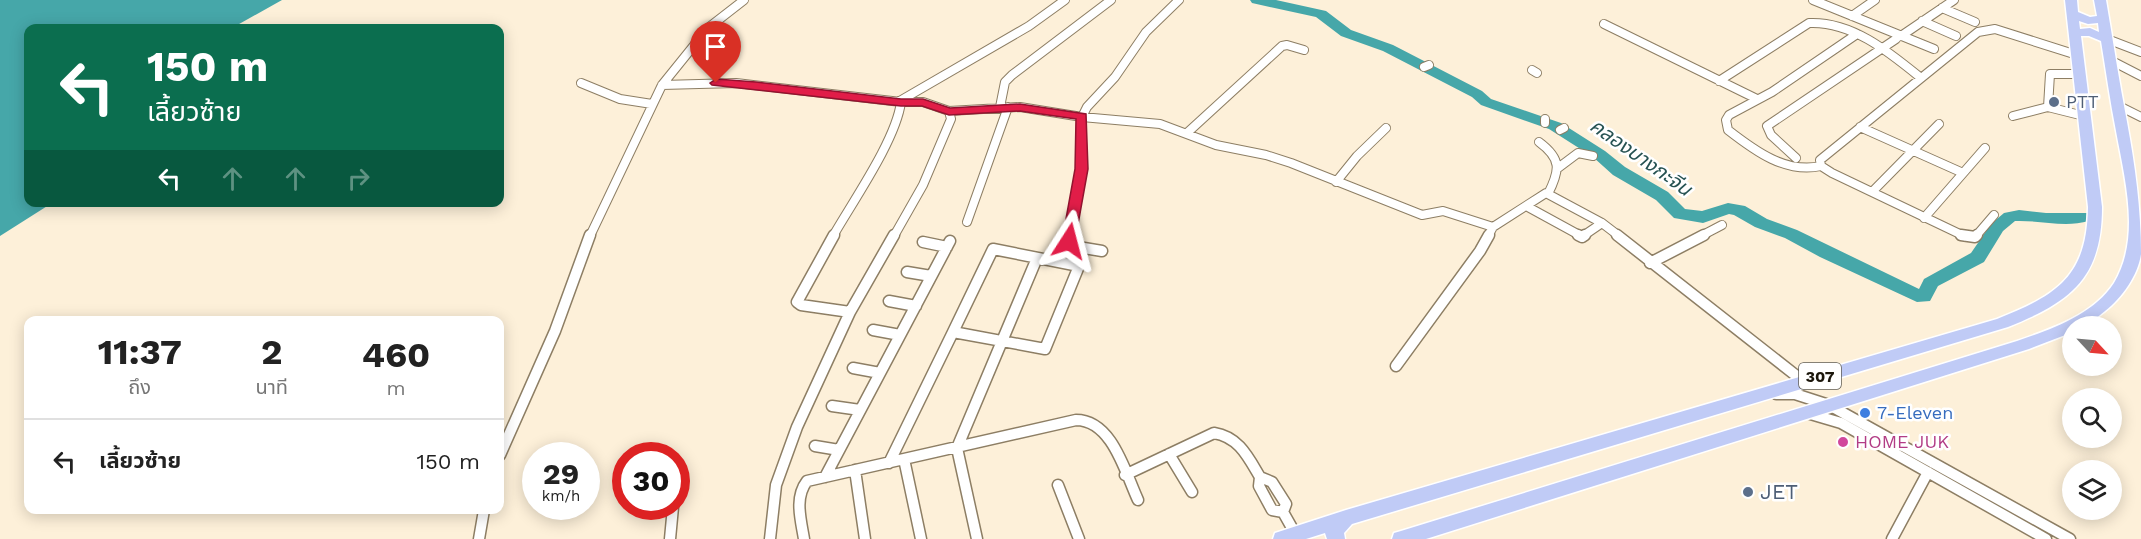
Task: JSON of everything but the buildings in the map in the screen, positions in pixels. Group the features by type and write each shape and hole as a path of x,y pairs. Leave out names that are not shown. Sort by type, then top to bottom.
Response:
{"main road":[{"name":"307","path":"1401,539 2050,336 2075,325 2108,301 2129,271 2135,255 2137,237 2135,200 2100,0"},
{"name":"307","path":"1289,537 1346,518 2002,323 2030,312 2064,290 2085,267 2096,240 2095,207 2072,7"},
{"path":"2072,7 2088,21 2103,19"},
{"path":"2074,33 2090,32 2107,39"},
{"path":"1336,539 1334,531 1346,518"}],"street":[{"path":"504,446 551,339 587,242 662,85 708,28 744,0"},
{"path":"900,102 1029,26 1065,0"},
{"path":"967,222 1004,107 1005,82 1111,0"},
{"path":"1102,251 1078,247 1069,241 1082,169 1082,117 1087,107 1115,77 1146,32 1179,0"},
{"path":"1813,0 1899,37 1934,49"},
{"path":"1851,16 1875,0"},
{"path":"1796,158 1787,147 1770,134 1767,126 1954,0"},
{"path":"1942,8 1975,22"},
{"path":"1922,21 1956,36"},
{"path":"1719,81 1809,23 1828,22 1884,48 1921,78"},
{"path":"1604,24 1757,99"},
{"path":"1821,166 1820,160 1978,32 1995,29 2077,55"},
{"path":"1857,34 1772,92 1730,115 1726,120 1728,130 1748,145 1788,166 1806,170 1821,166 1924,218 1972,237 1994,214"},
{"path":"2107,39 2141,52"},
{"path":"1187,133 1282,46 1287,45 1304,50"},
{"path":"2110,60 2141,76"},
{"path":"2048,107 2050,74 2079,74"},
{"path":"581,83 620,99 652,104"},
{"path":"662,85 736,83 900,102 923,102 949,111 974,111 1004,107 1160,124 1216,145 1291,164 1422,216 1443,211 1493,227"},
{"path":"850,312 801,305 797,302 797,298 890,136 899,116 900,102"},
{"path":"2117,105 2141,117"},
{"path":"2013,116 2048,107 2084,116"},
{"path":"770,539 776,485 796,427 850,312 923,185 951,119 949,111"},
{"path":"1872,192 1939,124"},
{"path":"1860,127 1963,173"},
{"path":"1336,182 1357,156 1386,128"},
{"path":"1396,366 1480,251 1493,227 1548,194 1556,180 1558,168 1555,154 1539,142"},
{"path":"1924,218 1985,148"},
{"path":"1558,168 1578,153 1593,156"},
{"path":"1548,194 1602,223 1803,381"},
{"path":"1528,207 1582,237 1602,223"},
{"path":"1650,263 1722,225"},
{"path":"825,477 949,244 923,242"},
{"path":"889,463 952,332 993,249 1078,266 1045,350 952,332"},
{"path":"977,539 957,448 1037,258"},
{"path":"907,272 932,276"},
{"path":"889,301 916,306"},
{"path":"873,330 900,335"},
{"path":"853,368 880,373"},
{"path":"1765,395 1795,394 1829,405 2070,539"},
{"path":"832,406 860,410"},
{"path":"1804,413 1841,423 2046,539"},
{"path":"804,539 800,487 807,480 1076,420 1087,420 1098,426 1138,500"},
{"path":"1125,475 1209,435 1227,435 1236,440 1260,477 1259,486 1272,510 1283,512 1289,537"},
{"path":"814,446 839,450"},
{"path":"1169,453 1192,492"},
{"path":"904,459 921,539"},
{"path":"855,470 865,539"},
{"path":"1892,539 1928,472"},
{"path":"1058,485 1077,538"},
{"path":"479,539 483,514"},
{"path":"670,539 672,520"}],"water":[{"path":"0,0 282,0 239,24 24,24 24,207 46,207 0,236"}],"waterway":[{"name":"คลองบางกะจีน","path":"1257,0 1321,14 1346,33 1388,48 1477,94 1486,102 1555,126 1599,154 1619,171 1662,196 1680,214 1703,217 1728,208 1739,210 1761,223 1791,234 1917,296 1923,296 1928,291 1930,283 1936,279 1965,265 1982,253 1997,228 2010,217 2046,219 2083,217"}],"place":[{"name":"PTT","path":"2054,102"},
{"name":"7-Eleven","path":"1865,413"},
{"name":"HOME JUK","path":"1843,442"},
{"name":"JET","path":"1748,492"}],"route":[{"path":"716,83 844,94 901,102 923,102 949,111 1020,107 1082,117 1082,169 1069,241"}]}
